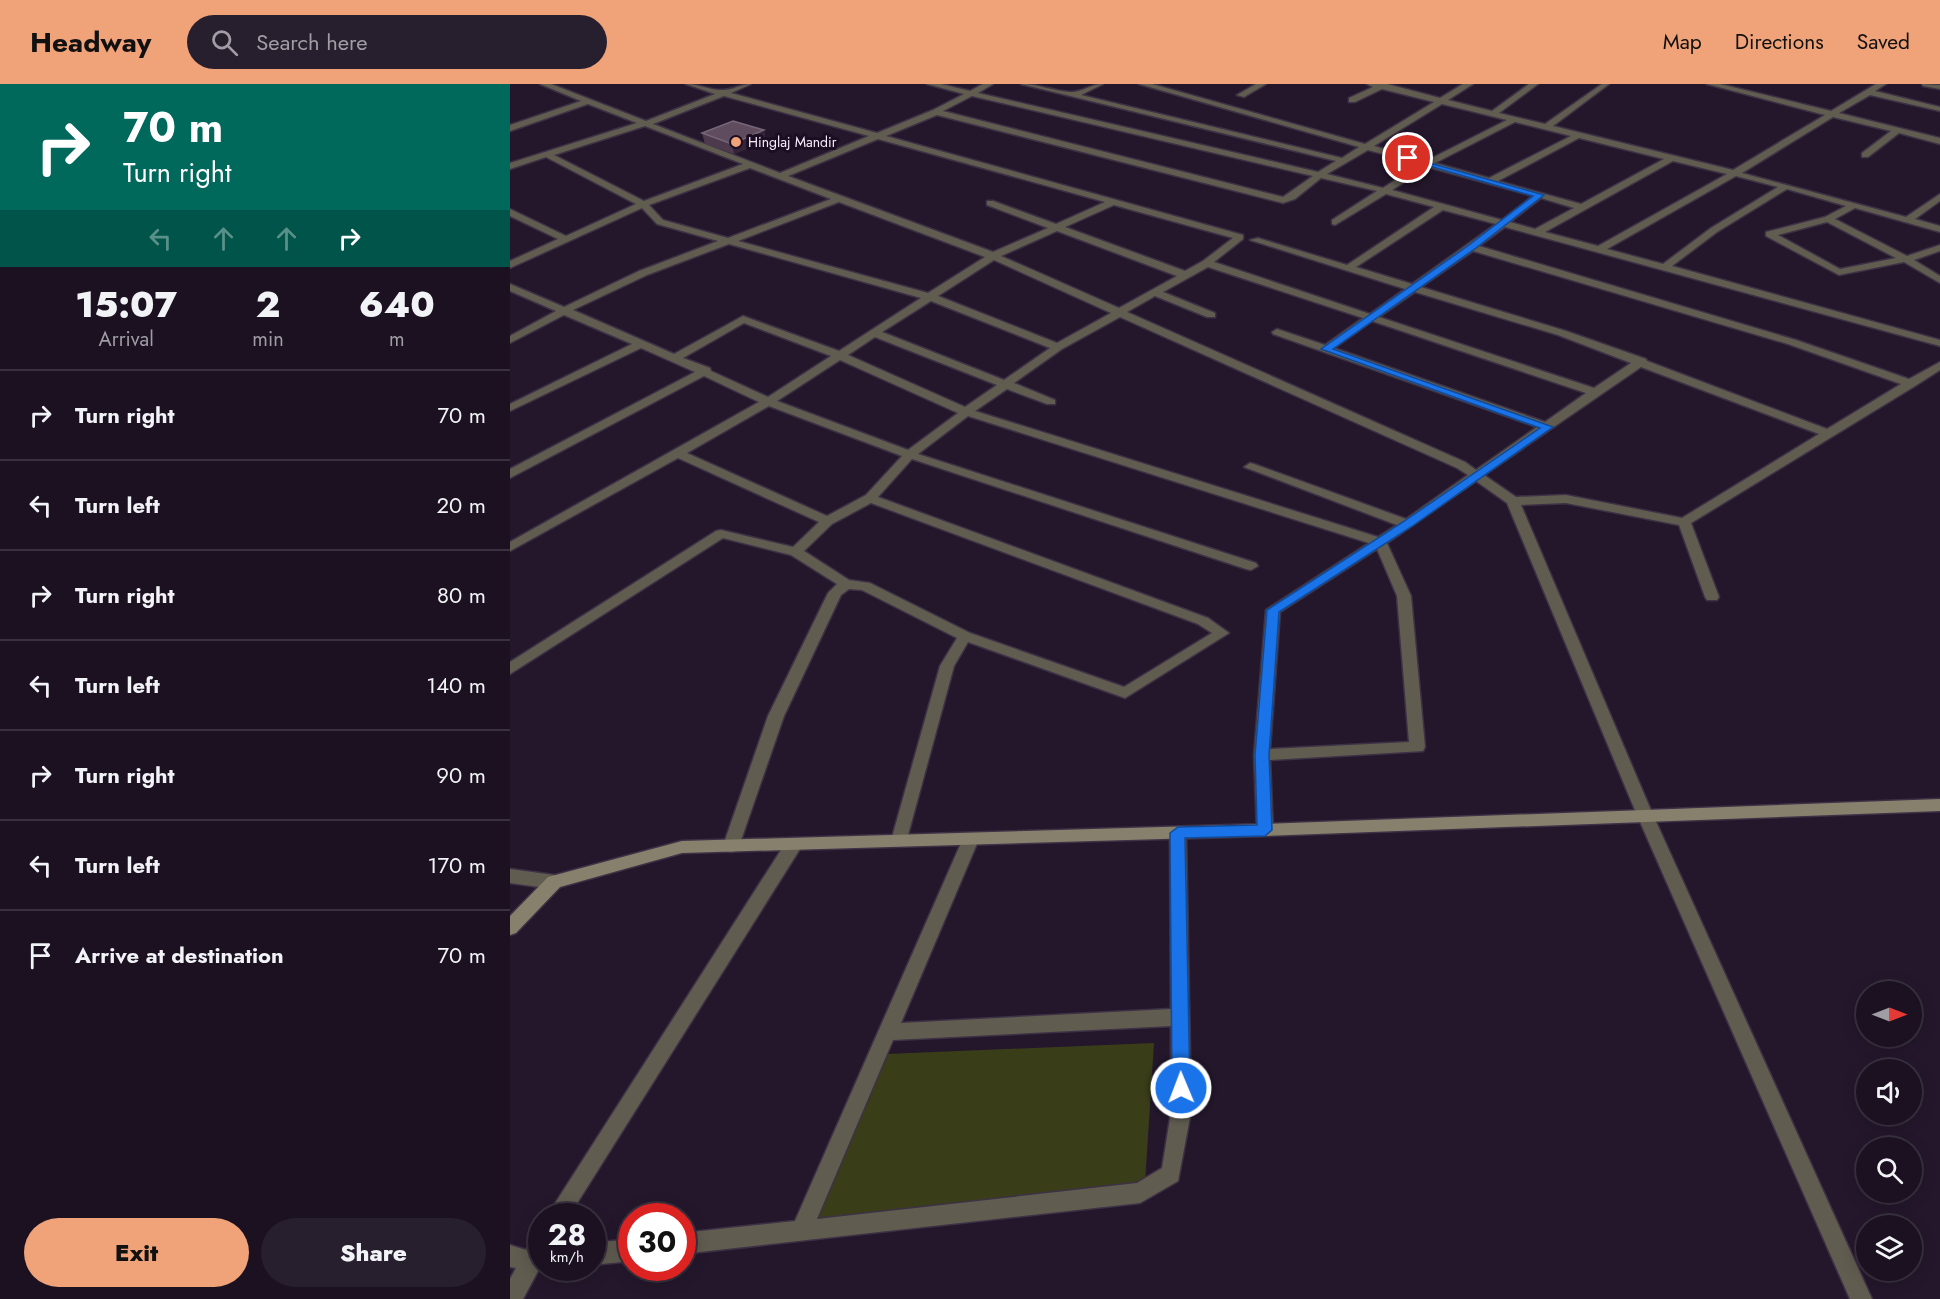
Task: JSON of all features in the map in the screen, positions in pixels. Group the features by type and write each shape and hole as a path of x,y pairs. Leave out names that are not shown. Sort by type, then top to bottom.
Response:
{"street":[{"path":"544,84 783,175 839,200 993,256 1461,465 1513,501 1645,815 1861,1299"},
{"path":"690,84 1240,237 1207,263 1117,311 1058,347 966,412 910,454 870,498 826,521 796,552"},
{"path":"510,166 647,123 747,84"},
{"path":"931,84 1382,190 1940,344"},
{"path":"783,175 936,112 989,84"},
{"path":"1025,84 1345,161"},
{"path":"1063,100 1099,84"},
{"path":"1143,84 1582,207"},
{"path":"1241,95 1262,84"},
{"path":"1371,84 1384,85 1735,173 1940,229"},
{"path":"936,112 1283,200 1292,197 1320,175 1469,84"},
{"path":"1493,114 1534,84"},
{"path":"1712,84 1940,141"},
{"path":"1600,249 1735,173 1882,84"},
{"path":"1926,84 1940,87"},
{"path":"1352,100 1384,85"},
{"path":"1547,127 1606,85"},
{"path":"1868,92 1940,109"},
{"path":"510,128 589,101"},
{"path":"1042,110 1053,105"},
{"path":"1335,222 1382,190 1428,163 1515,119"},
{"path":"1865,155 1898,130"},
{"path":"1490,181 1578,135"},
{"path":"548,155 643,204 660,222 726,243 930,297 1058,347"},
{"path":"1537,232 1672,158"},
{"path":"510,265 643,204 752,164"},
{"path":"1665,267 1714,230 1786,186"},
{"path":"1326,349 1370,316 1472,247 1501,222 1540,195"},
{"path":"1908,220 1940,197"},
{"path":"510,340 565,310 644,273 839,200"},
{"path":"510,547 769,401 993,256 1115,201"},
{"path":"990,203 1185,275"},
{"path":"1854,205 1828,219 1769,234 1839,272 1906,259 1940,248"},
{"path":"1350,267 1442,206"},
{"path":"510,212 567,240"},
{"path":"1828,219 1906,259 1940,280"},
{"path":"1255,240 1414,286 1642,362 1830,434"},
{"path":"1472,247 1792,342 1911,384"},
{"path":"1207,263 1595,392"},
{"path":"510,287 641,345 706,370 769,401 910,454 1251,566"},
{"path":"1153,292 1211,315"},
{"path":"676,357 743,319 839,355 966,412 1251,499 1380,542 1404,596 1417,747 1262,755"},
{"path":"1277,332 1548,427"},
{"path":"874,333 1005,386 1051,402"},
{"path":"510,408 641,345"},
{"path":"1265,830 1262,755 1273,610 1407,524 1595,392 1642,362"},
{"path":"1513,501 1566,499 1684,522 1940,366"},
{"path":"510,474 706,370"},
{"path":"682,455 826,521"},
{"path":"1250,467 1407,524"},
{"path":"510,669 721,534 796,552 846,584 865,586 965,636 1125,693 1222,633 1203,621 870,498"},
{"path":"1684,522 1712,597"},
{"path":"731,846 776,716 835,593 846,584"},
{"path":"900,841 947,666 965,636"},
{"path":"510,876 554,882 682,847 1178,833 1940,805"},
{"path":"696,1242 1140,1193 1171,1174 1181,1112 1178,833"},
{"path":"801,1231 971,839"},
{"path":"565,1203 794,844"},
{"path":"510,928 554,882"},
{"path":"887,1032 1180,1017"},
{"path":"511,1299 527,1259"}],"green space":[{"path":"1154,1043 1145,1183 817,1220 887,1054"}],"building":[{"path":"733,121 764,130 732,144 702,133"}],"place":[{"name":"Hinglaj Mandir","path":"736,142"}],"route":[{"path":"1181,1088 1178,833 1265,830 1262,755 1273,610 1407,524 1548,427 1326,349 1370,316 1472,247 1501,222 1540,195 1408,158"}]}
